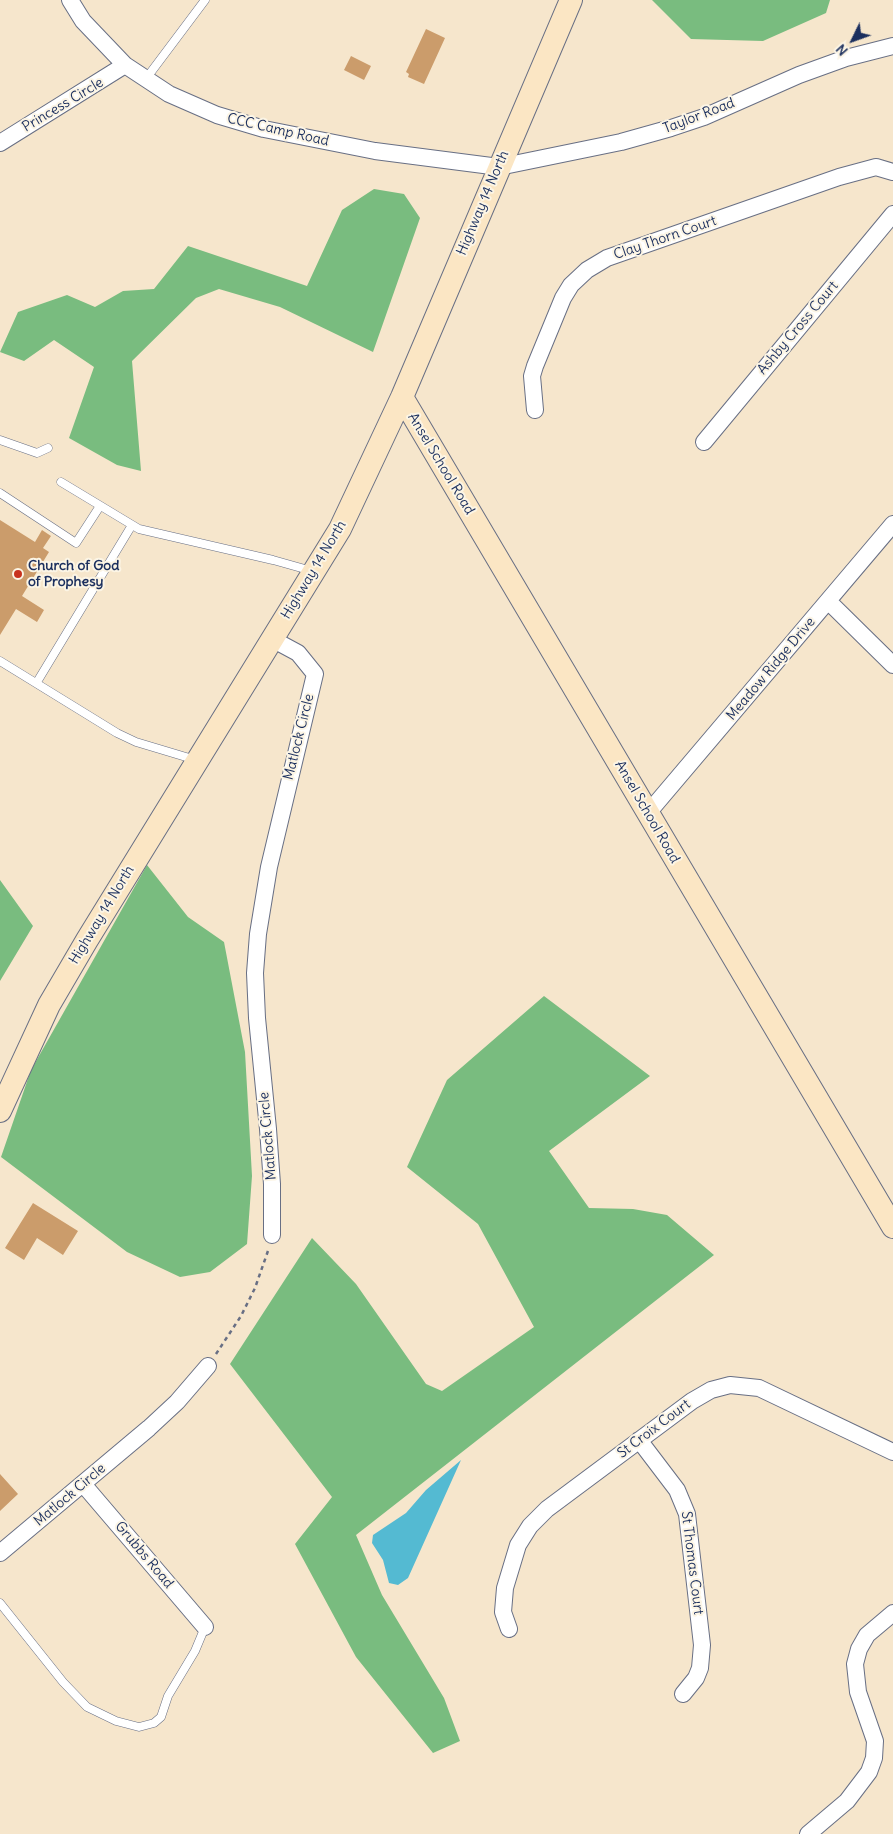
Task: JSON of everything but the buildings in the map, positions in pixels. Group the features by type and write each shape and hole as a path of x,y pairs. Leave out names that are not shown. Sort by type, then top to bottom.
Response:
{"main road":[{"name":"Highway 14 North","path":"0,1111 49,1005 340,529 402,397 570,0"},
{"name":"Ansel School Road","path":"402,397 893,1227"}],"street":[{"name":"CCC Camp Road","path":"70,0 83,21 124,65 184,102 217,115 264,129 375,151 499,167"},
{"name":"Taylor Road","path":"499,167 621,142 671,128 704,117 808,71 846,58 893,46"},
{"name":"Princess Circle","path":"0,143 124,65"},
{"name":"Clay Thorn Court","path":"535,410 532,376 535,366 570,285 587,270 607,258 838,177 876,167 893,172"},
{"name":"Ashby Cross Court","path":"704,442 893,214"},
{"name":"Meadow Ridge Drive","path":"648,813 893,524"},
{"path":"828,601 893,665"},
{"name":"Matlock Circle","path":"272,639 298,653 315,674 268,867 258,934 255,973 257,1018 268,1129 272,1235"},
{"name":"Matlock Circle","path":"0,1553 149,1428 177,1402 208,1366"},
{"name":"St Croix Court","path":"508,1629 503,1612 504,1596 518,1545 524,1533 548,1509 692,1401 711,1390 740,1384 770,1392 893,1452"},
{"name":"St Thomas Court","path":"640,1440 677,1490 687,1514 702,1645 700,1668 696,1678 683,1694"},
{"name":"Grubbs Road","path":"83,1484 205,1627"},
{"path":"808,1834 847,1801 869,1772 874,1758 875,1741 858,1692 855,1664 859,1649 867,1635 893,1613"}],"lane":[{"path":"146,80 205,0"},
{"path":"0,440 37,453 48,448"},
{"path":"62,482 139,529 273,560 314,572"},
{"path":"0,493 76,543 100,506"},
{"path":"36,682 132,525"},
{"path":"0,661 116,732 136,742 198,760"},
{"path":"0,1603 63,1682 88,1707 116,1721 139,1727 154,1723 161,1717 168,1696 195,1651 205,1627"}],"path":[{"path":"208,1366 241,1316 255,1288 269,1251 272,1235"}],"green space":[{"path":"652,0 830,0 826,13 763,41 691,39"},
{"path":"374,189 404,194 420,218 373,352 280,307 219,289 196,298 132,361 141,471 117,465 69,438 94,367 54,340 24,361 0,352 18,312 67,295 95,307 123,291 154,289 188,246 307,286 342,210"},
{"path":"147,865 188,917 224,942 245,1052 252,1176 247,1244 210,1272 180,1277 127,1252 1,1157 31,1070"},
{"path":"0,880 33,926 0,981"},
{"path":"544,996 650,1076 549,1151 589,1208 633,1209 667,1215 714,1255 356,1535 382,1595 444,1698 460,1741 433,1753 356,1657 295,1544 332,1497 230,1364 312,1238 356,1284 426,1384 442,1391 534,1327 478,1224 407,1167 447,1080"}],"water":[{"path":"461,1460 408,1578 398,1585 389,1583 383,1560 372,1543 373,1535 406,1513 426,1490"}],"place":[{"name":"Church of God of Prophesy","path":"18,574"}]}
